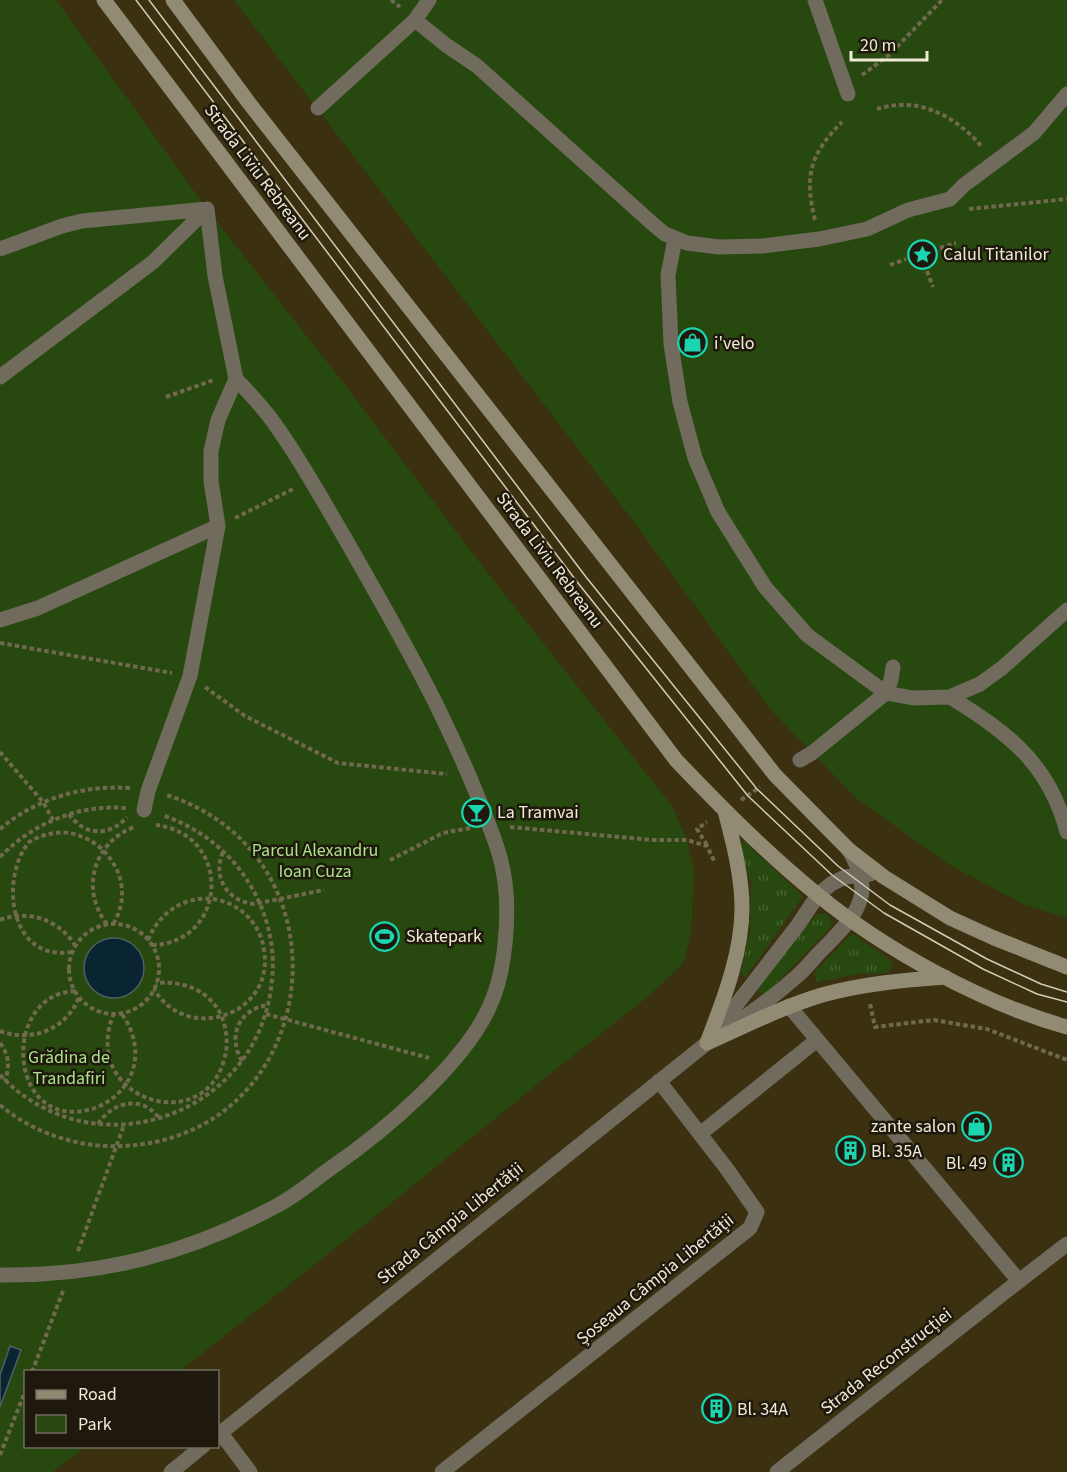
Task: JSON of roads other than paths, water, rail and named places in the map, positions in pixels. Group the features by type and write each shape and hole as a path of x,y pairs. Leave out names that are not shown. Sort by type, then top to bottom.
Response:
{"main road":[{"name":"Strada Liviu Rebreanu","path":"104,0 676,760 725,812 818,896 850,919 897,950 1002,1006 1067,1027"},
{"name":"Strada Liviu Rebreanu","path":"173,0 249,103 775,775 849,850 884,876 950,918 1067,967"},
{"path":"707,1043 723,1002 732,970 742,908 739,875 725,812"},
{"path":"707,1043 789,1006 823,995 903,980 946,977"}],"street":[{"path":"318,108 415,20 429,0"},
{"path":"815,0 846,88"},
{"path":"415,20 477,66 641,215 665,234 694,244 736,247 819,238 867,229 908,210 950,199 964,185 1034,133 1067,94"},
{"path":"0,249 82,221 207,209"},
{"path":"0,1275 70,1273 103,1269 167,1253 211,1238 280,1204 357,1150 414,1101 450,1064 475,1034 492,1002 500,970 506,909 505,877 498,849 471,777 401,634 311,480 274,423 235,376 215,276 207,209"},
{"path":"0,377 153,262 207,209"},
{"path":"675,239 670,260 668,292 671,344 678,390 695,458 718,512 765,587 807,635 886,693 913,698 950,697 980,684 1002,668 1067,610"},
{"path":"143,818 148,791 190,676 218,526 211,481 211,451 218,420 235,376"},
{"path":"0,620 38,608 218,526"},
{"path":"800,760 812,753 886,693 893,667"},
{"path":"950,697 984,718 1018,746 1044,776 1060,808 1067,832"},
{"path":"849,850 860,869 860,896 850,919"},
{"name":"Strada Câmpia Libertății","path":"707,1043 798,926 818,896 831,884 845,877 884,876"},
{"name":"Strada Câmpia Libertății","path":"219,1433 707,1043 798,976 850,919"},
{"path":"789,1006 1019,1281"},
{"path":"700,1134 817,1040"},
{"name":"Șoseaua Câmpia Libertății","path":"442,1472 750,1228 757,1212 659,1081"},
{"name":"Strada Reconstrucției","path":"777,1472 1067,1244"},
{"path":"219,1433 250,1472"},
{"path":"171,1472 201,1448"}],"water":[{"path":"114,938 131,943 139,951 144,968 139,985 131,993 114,998 97,993 89,985 84,968 89,951 97,943"},
{"path":"10,1346 21,1350 0,1407 0,1375"}],"tram line":[{"path":"136,0 578,583 748,796 832,875 884,913 983,969 1037,994 1067,1002"},
{"path":"149,0 586,577 757,789 838,866 890,905 987,959 1041,984 1067,992"}],"place":[{"name":"Calul Titanilor","path":"922,254"},
{"name":"i'velo","path":"693,343"},
{"name":"La Tramvai","path":"476,812"},
{"name":"Skatepark","path":"385,936"},
{"name":"zante salon","path":"977,1126"},
{"name":"Bl. 35A","path":"850,1151"},
{"name":"Bl. 49","path":"1008,1163"},
{"name":"Bl. 34A","path":"716,1409"}],"park label":[{"name":"Parcul Alexandru Ioan Cuza","path":"315,860"},
{"name":"Grădina de Trandafiri","path":"69,1067"}]}
